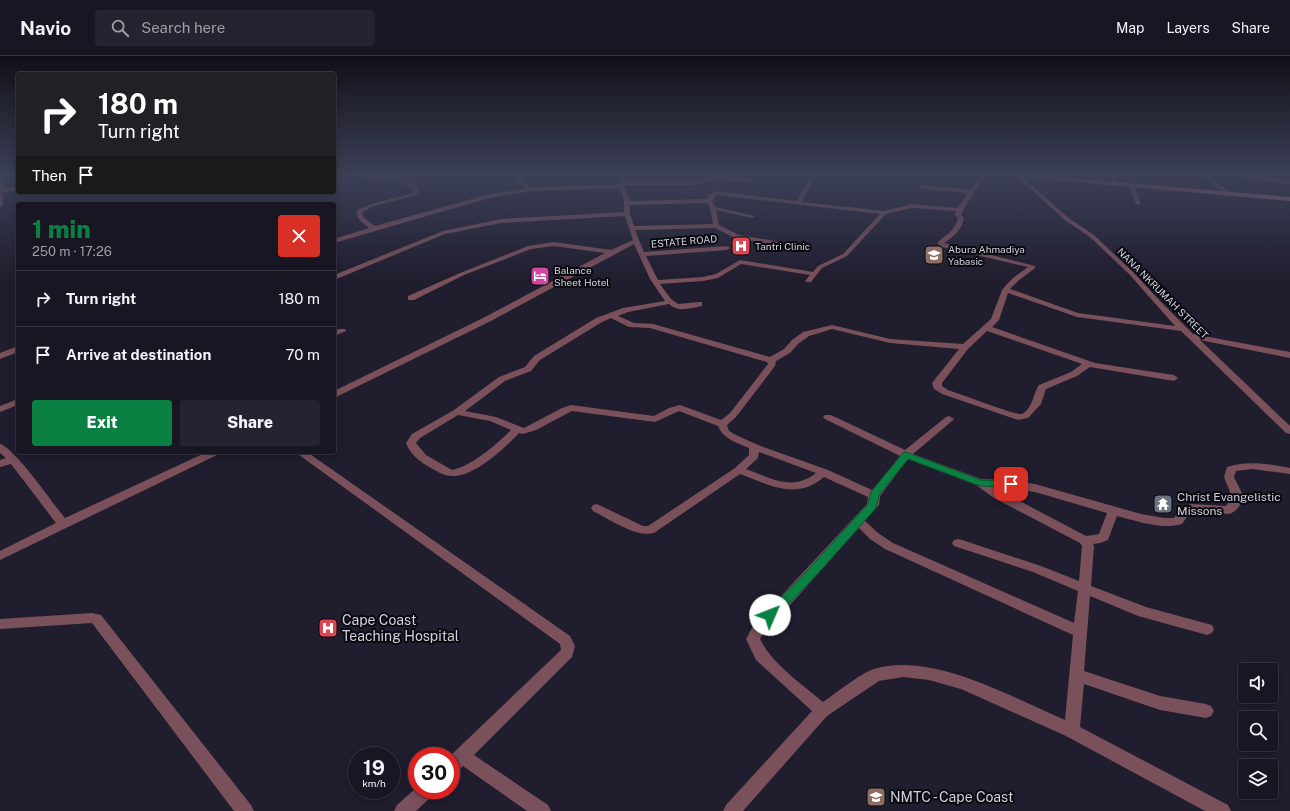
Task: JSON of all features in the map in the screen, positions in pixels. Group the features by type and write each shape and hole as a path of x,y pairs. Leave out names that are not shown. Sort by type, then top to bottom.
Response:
{"street":[{"path":"359,210 358,214 361,218 374,228"},
{"path":"336,240 437,210"},
{"path":"627,210 627,214 635,241 656,282 670,302 678,307 699,304"},
{"path":"713,210 716,226 722,231 739,237 775,243"},
{"path":"724,210 752,216"},
{"path":"863,210 884,213 895,210"},
{"path":"959,210 958,215 961,218 960,224 948,238 940,244 941,245 1028,264 1032,267 1013,279 1006,290 995,320 965,347 937,383 937,387 1018,417 1028,414 1038,402 1042,387 1074,374 1089,363"},
{"name":"NANA NKRUMAH STREET","path":"1057,210 1068,220 1092,236 1131,273 1159,305 1190,336 1290,431"},
{"path":"809,281 820,267 845,255 884,213"},
{"path":"336,277 430,238 450,232 501,221 627,214"},
{"path":"631,228 716,226"},
{"path":"336,394 488,319 635,241"},
{"path":"411,298 462,274 530,248 554,244 612,252"},
{"name":"ESTATE ROAD","path":"643,254 728,248"},
{"path":"656,282 703,279 718,276 740,262 815,274"},
{"path":"1006,290 1077,315 1183,329"},
{"path":"518,429 499,447 463,470 452,473 424,460 411,443 416,436 457,412 502,379 528,369 537,358 589,325 610,315 626,310 670,302"},
{"path":"610,315 632,325 650,326 770,360 787,351 795,342 806,334 832,327 890,341 965,347"},
{"path":"986,328 1089,363 1174,378"},
{"path":"1190,336 1290,355"},
{"path":"0,356 16,350"},
{"path":"722,424 733,415 772,364 770,360"},
{"path":"0,409 16,403"},
{"path":"457,412 493,419 523,431 533,428 567,408 655,419 672,410 680,408 722,424"},
{"path":"828,417 906,455 980,483 998,495 1084,540 1088,546 1072,731"},
{"path":"822,711 761,656 753,639 762,623 786,600 873,505 874,494 906,455 928,435 950,419"},
{"path":"722,424 723,429 728,434 754,446 824,472 874,494"},
{"path":"597,508 641,530 650,530 739,470 754,456 754,446"},
{"path":"0,447 13,459 63,524"},
{"path":"0,556 63,524 211,454"},
{"path":"303,454 564,638 567,642 569,647 567,653 460,757"},
{"path":"0,464 13,459"},
{"path":"980,483 1011,484 1034,488 1113,511 1158,521 1173,522 1178,521 1185,511 1190,508 1228,510 1235,504 1238,497 1229,477 1231,469 1238,466 1290,471"},
{"path":"739,470 784,486 795,488 808,484 824,472"},
{"path":"1084,540 1100,539 1104,537 1113,511"},
{"path":"858,521 874,536 889,546 1080,632"},
{"path":"958,543 1005,558 1143,612 1207,629"},
{"path":"0,624 92,618 96,619 245,811"},
{"path":"732,811 822,711 876,675 903,671 929,674 964,683 1072,731 1222,811"},
{"path":"1077,674 1160,703 1206,712"},
{"path":"460,763 542,811"},
{"path":"403,811 416,799"}],"place":[{"name":"Tantri Clinic","path":"741,246"},
{"name":"Abura Ahmadiya Yabasic","path":"934,255"},
{"name":"Balance Sheet Hotel","path":"540,276"},
{"name":"Christ Evangelistic Missons","path":"1163,504"},
{"name":"Cape Coast Teaching Hospital","path":"328,628"},
{"name":"NMTC - Cape Coast","path":"876,797"}],"route":[{"path":"770,615 808,577 873,505 874,494 906,455 980,483 1011,484"}]}
